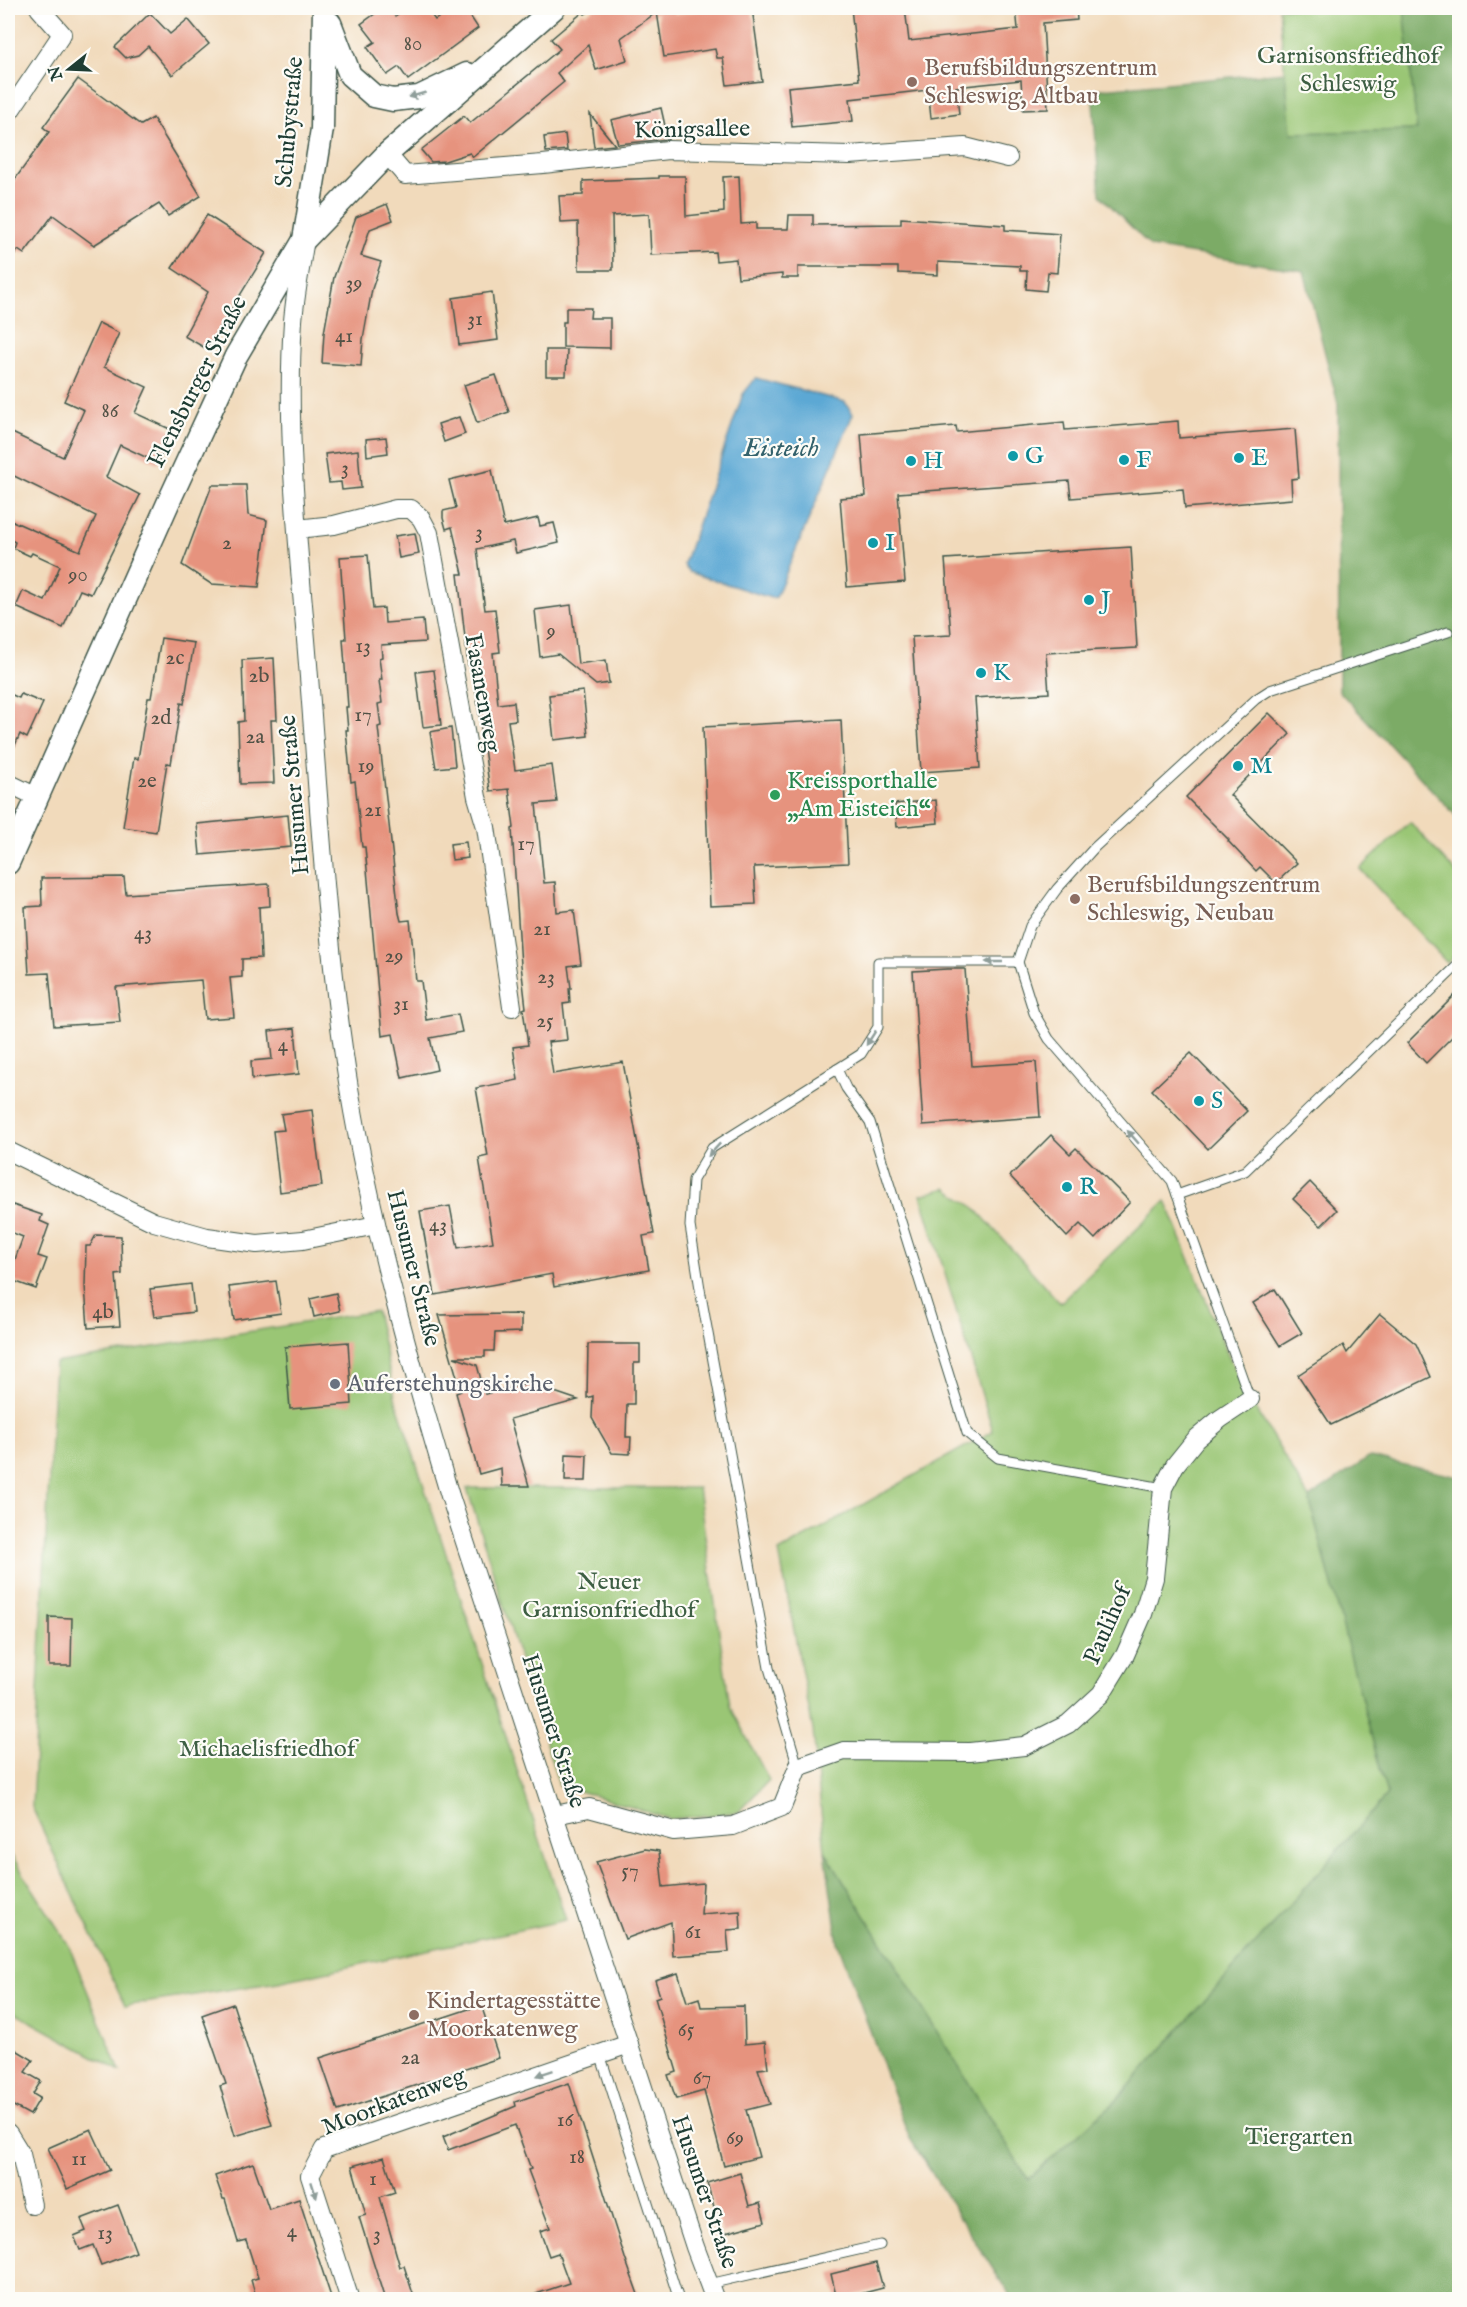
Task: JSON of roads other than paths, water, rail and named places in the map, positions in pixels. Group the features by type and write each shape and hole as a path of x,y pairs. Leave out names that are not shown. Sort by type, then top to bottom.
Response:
{"street":[{"path":"10,111 62,34 39,8"},
{"path":"324,8 336,44 350,75 374,96 393,100 419,97 490,63"},
{"name":"Schubystraße","path":"304,240 322,129 324,8"},
{"name":"Flensburger Straße","path":"8,864 236,356 304,240 387,154 554,8"},
{"name":"Königsallee","path":"387,154 405,175 543,164 668,150 849,155 965,147 1008,158"},
{"name":"Husumer Straße","path":"304,240 293,319 291,408 297,529 330,937 349,1088 376,1225 420,1396 447,1485 695,2247 712,2292"},
{"name":"Fasanenweg","path":"297,529 334,525 396,509 411,509 421,518 429,534 477,797 486,827 512,1006"},
{"path":"8,783 38,797"},
{"path":"10,1157 154,1222 207,1237 256,1244 303,1240 376,1225"},
{"name":"Paulihof","path":"798,1767 844,1751 970,1752 1024,1746 1068,1724 1101,1694 1125,1655 1143,1614 1154,1578 1163,1488 1175,1465 1196,1439 1250,1399"},
{"path":"555,1815 589,1808 674,1831 733,1826 782,1807 798,1767"},
{"name":"Moorkatenweg","path":"350,2300 310,2176 324,2149 629,2044"},
{"path":"8,2133 21,2154 32,2205"}],"lane":[{"path":"1250,1399 1172,1181 1049,1039 1034,1014 1018,962 1030,926 1057,888 1087,855 1256,699 1270,690 1448,632"},
{"path":"798,1767 770,1668 701,1295 690,1226 693,1179 712,1148 861,1054 878,1027 878,962 1018,962"},
{"path":"1178,1195 1245,1172 1460,963"},
{"path":"837,1069 846,1088 870,1122 967,1433 998,1458 1163,1488"},
{"path":"600,2054 679,2300"},
{"path":"712,2292 880,2245"}],"water":[{"name":"Eisteich","path":"756,378 845,402 853,414 776,597 771,598 689,572 684,564 743,394"}],"place":[{"name":"Berufsbildungszentrum Schleswig, Altbau","path":"912,82"},
{"name":"G","path":"1013,456"},
{"name":"E","path":"1239,458"},
{"name":"F","path":"1124,460"},
{"name":"H","path":"911,461"},
{"name":"I","path":"873,543"},
{"name":"J","path":"1089,600"},
{"name":"K","path":"981,673"},
{"name":"M","path":"1238,766"},
{"name":"Kreissporthalle „Am Eisteich“","path":"775,795"},
{"name":"Berufsbildungszentrum Schleswig, Neubau","path":"1075,899"},
{"name":"S","path":"1199,1101"},
{"name":"R","path":"1067,1187"},
{"name":"Auferstehungskirche","path":"335,1384"},
{"name":"Kindertagesstätte Moorkatenweg","path":"414,2015"}],"park label":[{"name":"Garnisonsfriedhof Schleswig","path":"1348,70"},
{"name":"Neuer Garnisonfriedhof","path":"609,1596"},
{"name":"Michaelisfriedhof","path":"267,1749"},
{"name":"Tiergarten","path":"1299,2137"}]}
